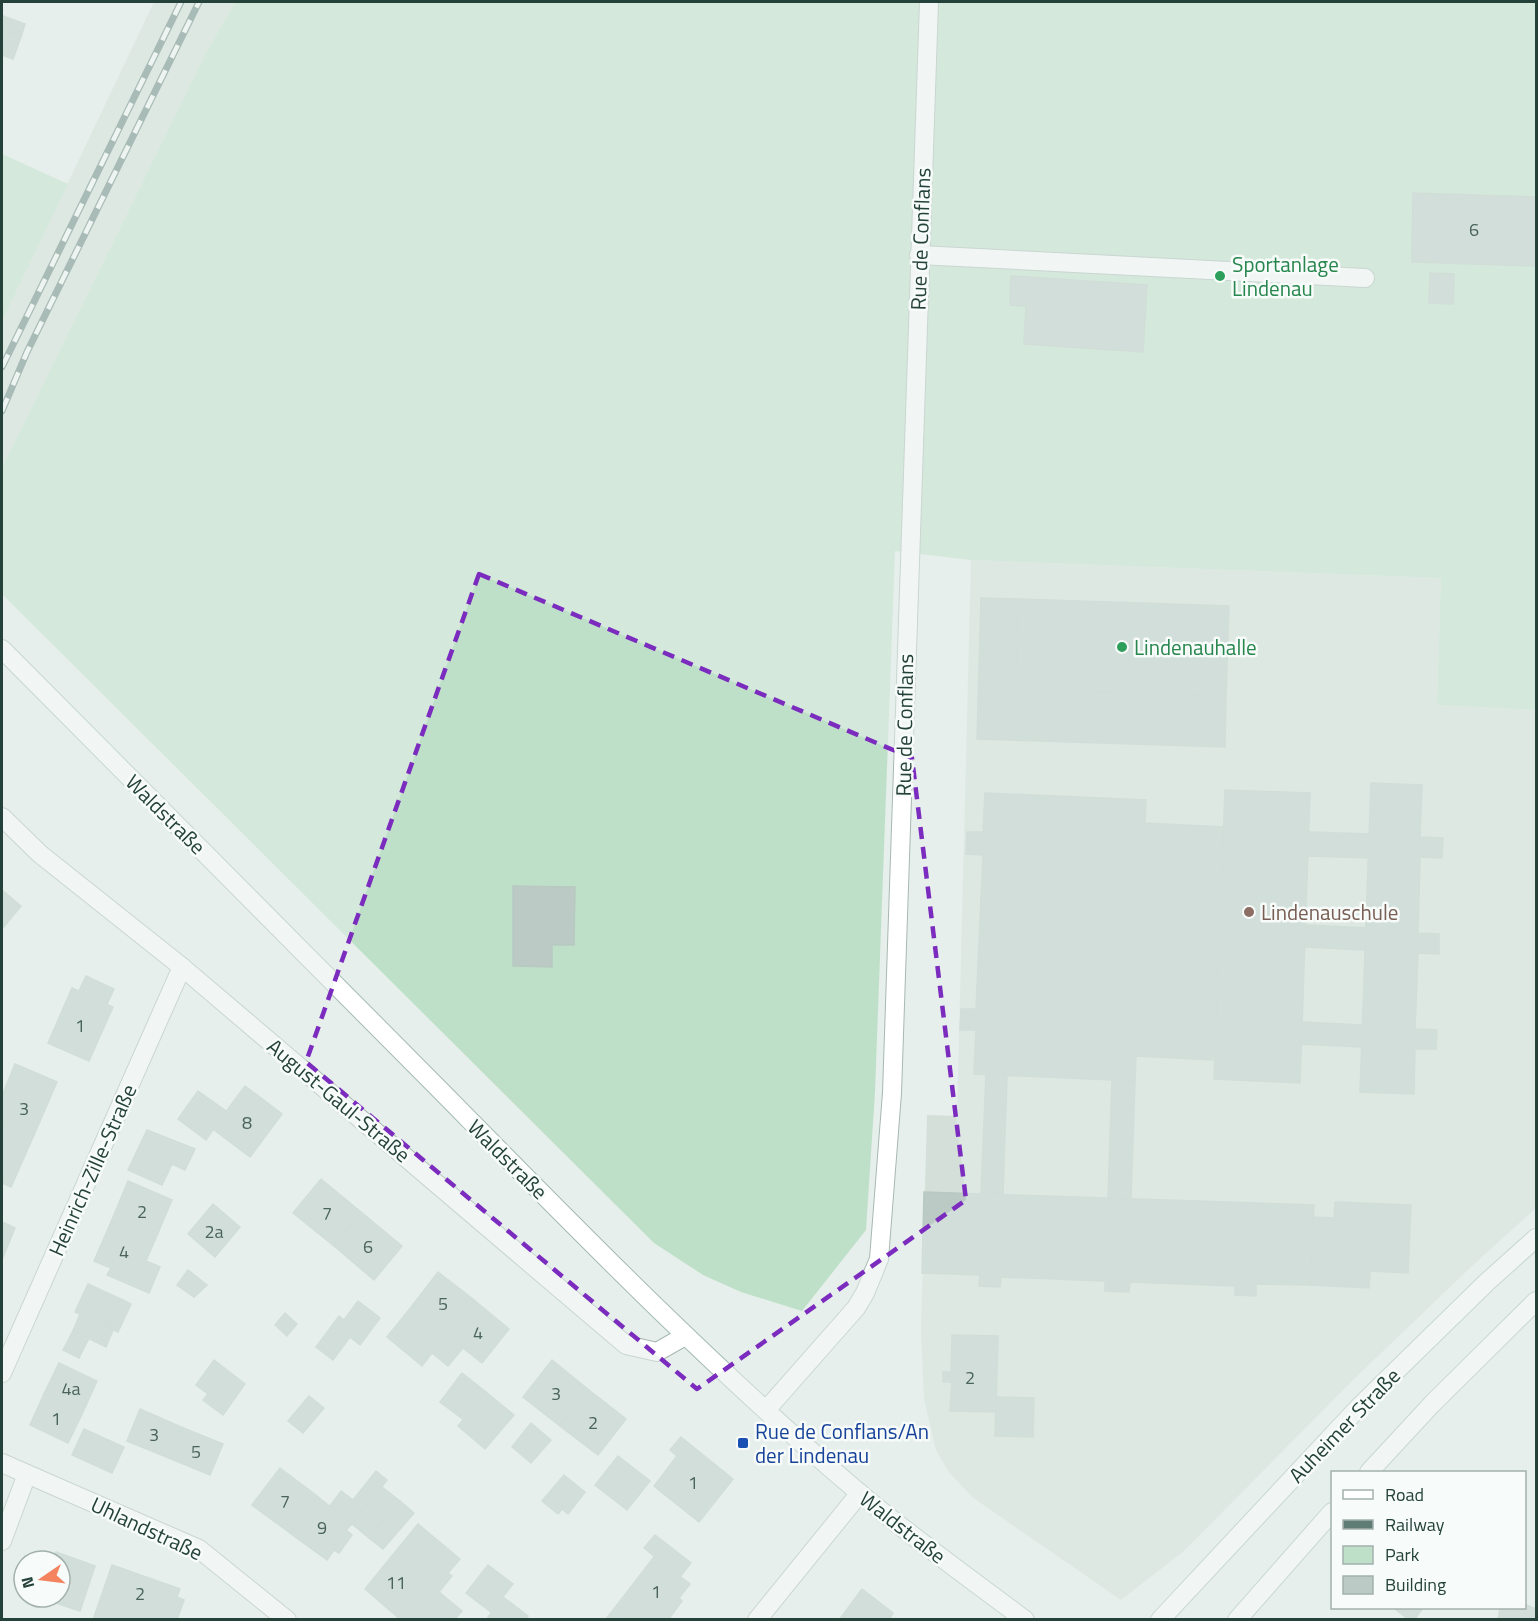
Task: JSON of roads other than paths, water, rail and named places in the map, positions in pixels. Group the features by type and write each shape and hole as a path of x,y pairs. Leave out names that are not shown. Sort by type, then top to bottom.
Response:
{"street":[{"name":"Rue de Conflans","path":"767,1410 856,1308 879,1259 892,1093 899,936 928,2"},
{"path":"919,255 1365,278"},
{"name":"Waldstraße","path":"2,649 685,1336 771,1416 860,1493 918,1540 1025,1620"},
{"name":"August-Gaul-Straße","path":"2,817 40,854 182,967 626,1344 657,1352 685,1336"},
{"name":"Heinrich-Zille-Straße","path":"2,1373 182,967"},
{"name":"Auheimer Straße","path":"1160,1620 1359,1407 1487,1282 1536,1238"},
{"path":"1371,1471 1432,1404 1536,1301"},
{"path":"2,1463 27,1474 2,1541"},
{"name":"Uhlandstraße","path":"27,1474 199,1549 287,1620"},
{"path":"757,1620 860,1493"},
{"path":"1237,1620 1331,1513"}],"railway":[{"path":"2,367 181,2"},
{"path":"2,411 27,352 199,2"}],"place":[{"name":"Sportanlage Lindenau","path":"1220,276"},
{"name":"Lindenauhalle","path":"1122,647"},
{"name":"Lindenauschule","path":"1249,912"},
{"name":"Rue de Conflans/An der Lindenau","path":"743,1443"}]}
